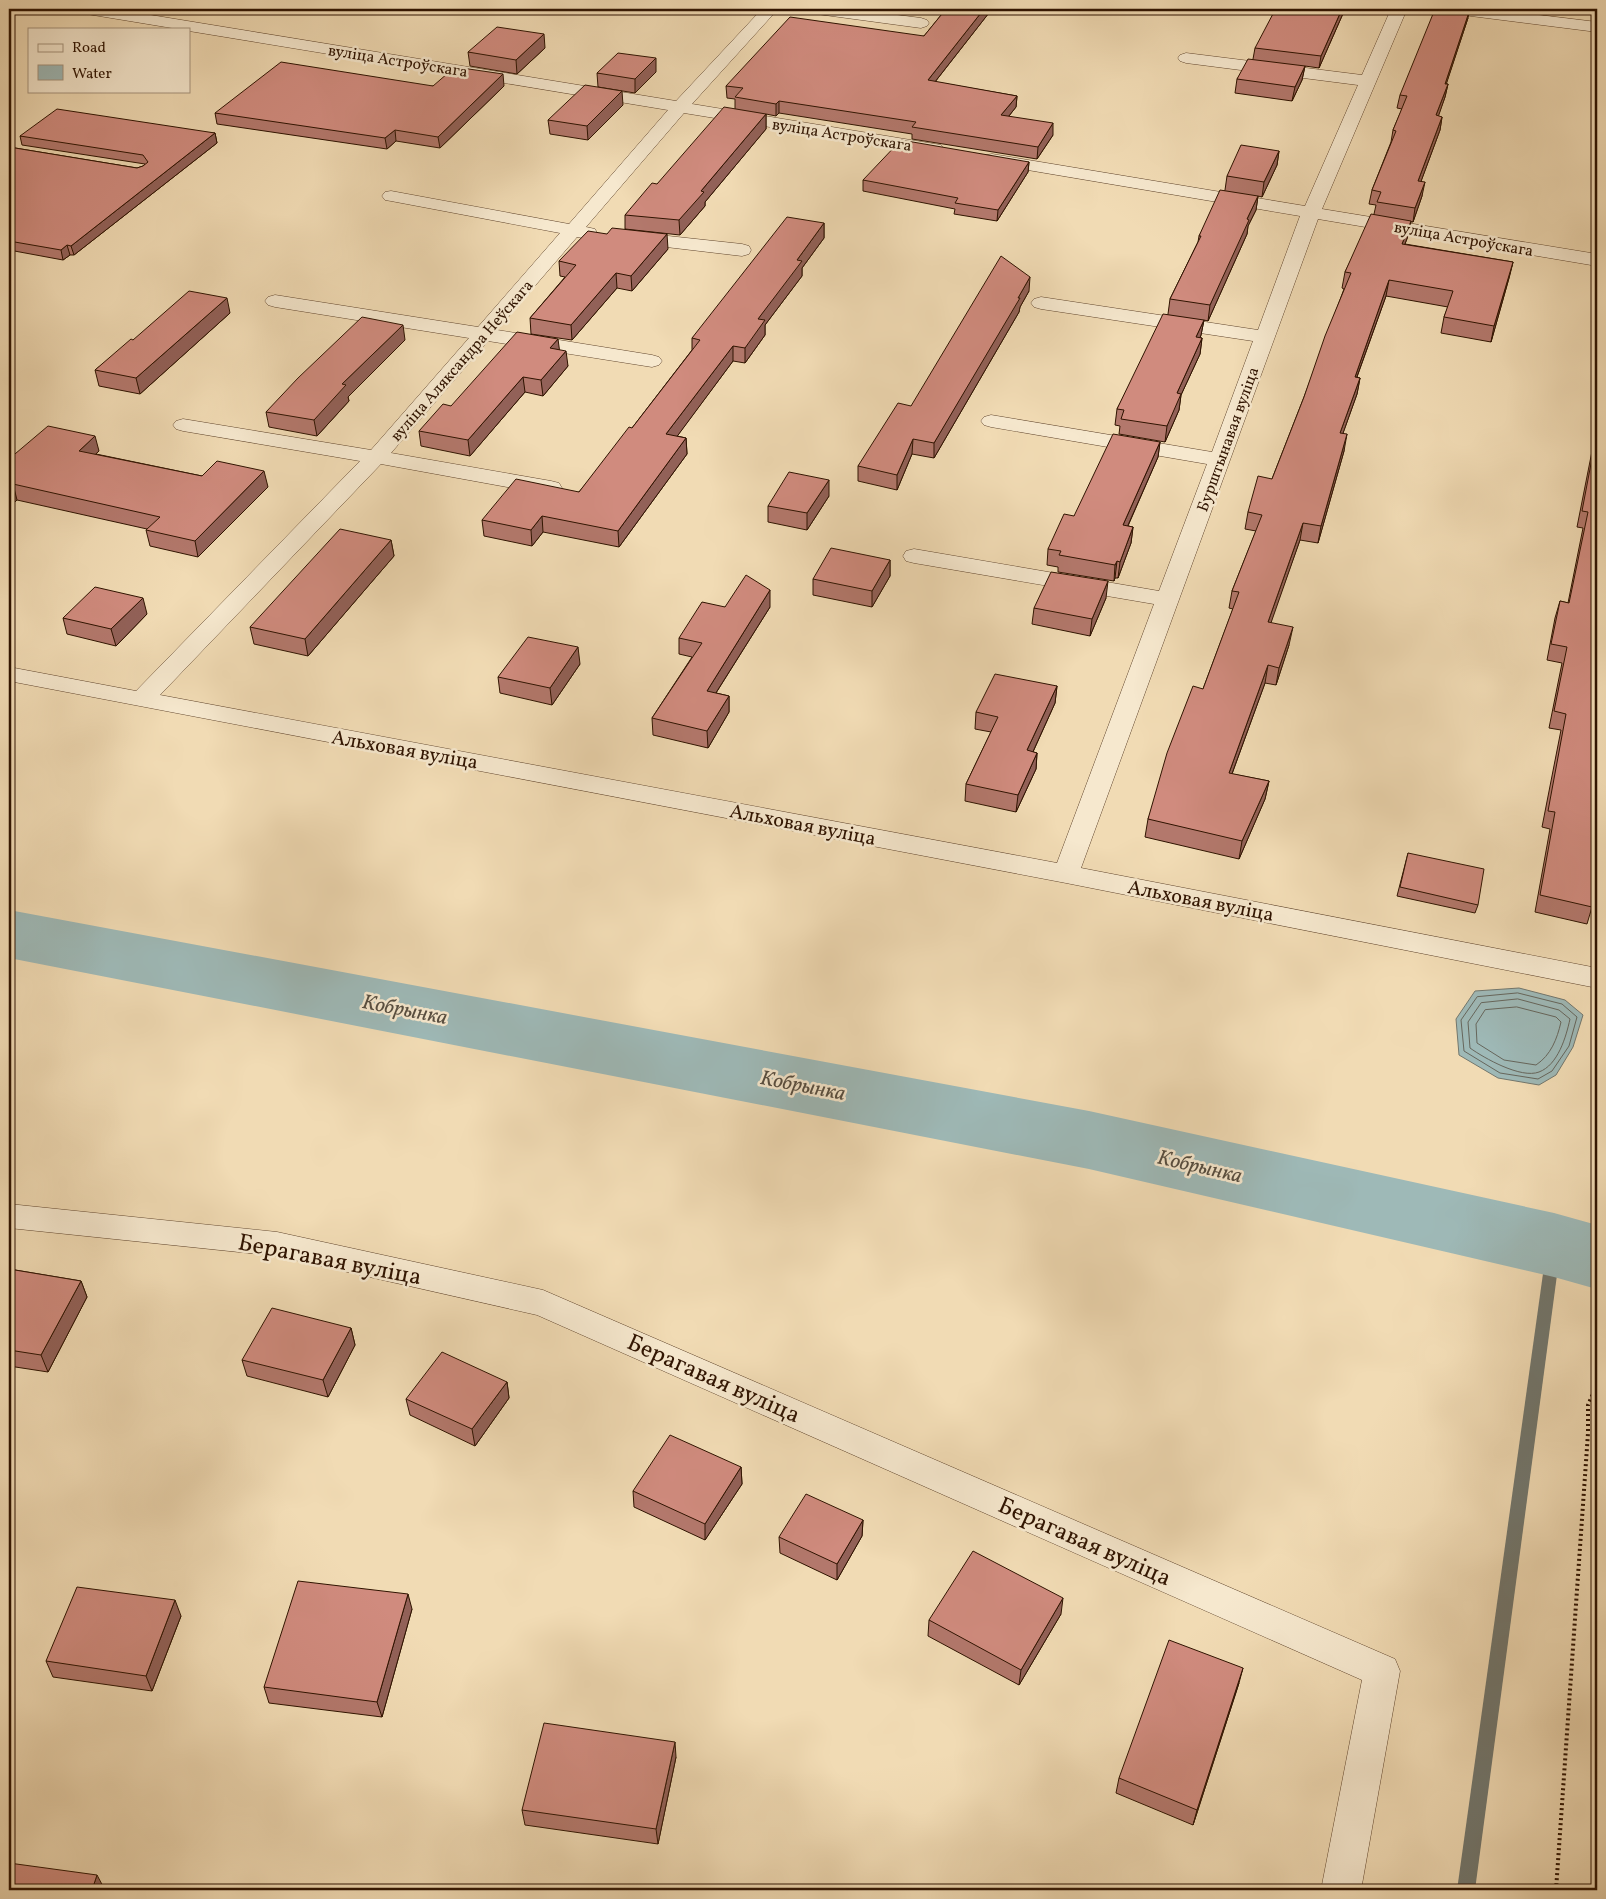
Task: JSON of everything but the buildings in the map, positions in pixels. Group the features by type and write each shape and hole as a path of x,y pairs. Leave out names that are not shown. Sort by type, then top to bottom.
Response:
{"street":[{"name":"вуліца Астроўскага","path":"87,9 956,153"},
{"name":"вуліца Аляксандра Неўскага","path":"141,700 376,457 680,107 770,9"},
{"path":"817,9 921,23"},
{"name":"Бурштынавая вуліца","path":"1066,874 1311,212 1400,9"},
{"path":"1455,9 1597,27"},
{"path":"1186,58 1368,80"},
{"name":"вуліца Астроўскага","path":"976,156 1597,260"},
{"path":"391,196 572,231 742,250"},
{"path":"275,301 652,361"},
{"path":"1041,303 1265,338"},
{"path":"991,421 1220,460"},
{"path":"183,425 554,488"},
{"path":"914,556 1168,599"},
{"name":"Альховая вуліца","path":"9,674 1066,874 1597,978"},
{"name":"Берагавая вуліца","path":"9,1216 277,1244 543,1303 1382,1671 1341,1890"}],"path":[{"path":"1556,1890 1588,1405 1597,1385"}],"water":[{"path":"1519,988 1565,1000 1583,1015 1573,1047 1556,1075 1539,1085 1498,1078 1459,1055 1456,1019 1475,991"}],"waterway":[{"name":"Кобрынка","path":"9,934 1089,1140 1554,1245 1593,1256"},
{"path":"1466,1890 1554,1245"}]}
